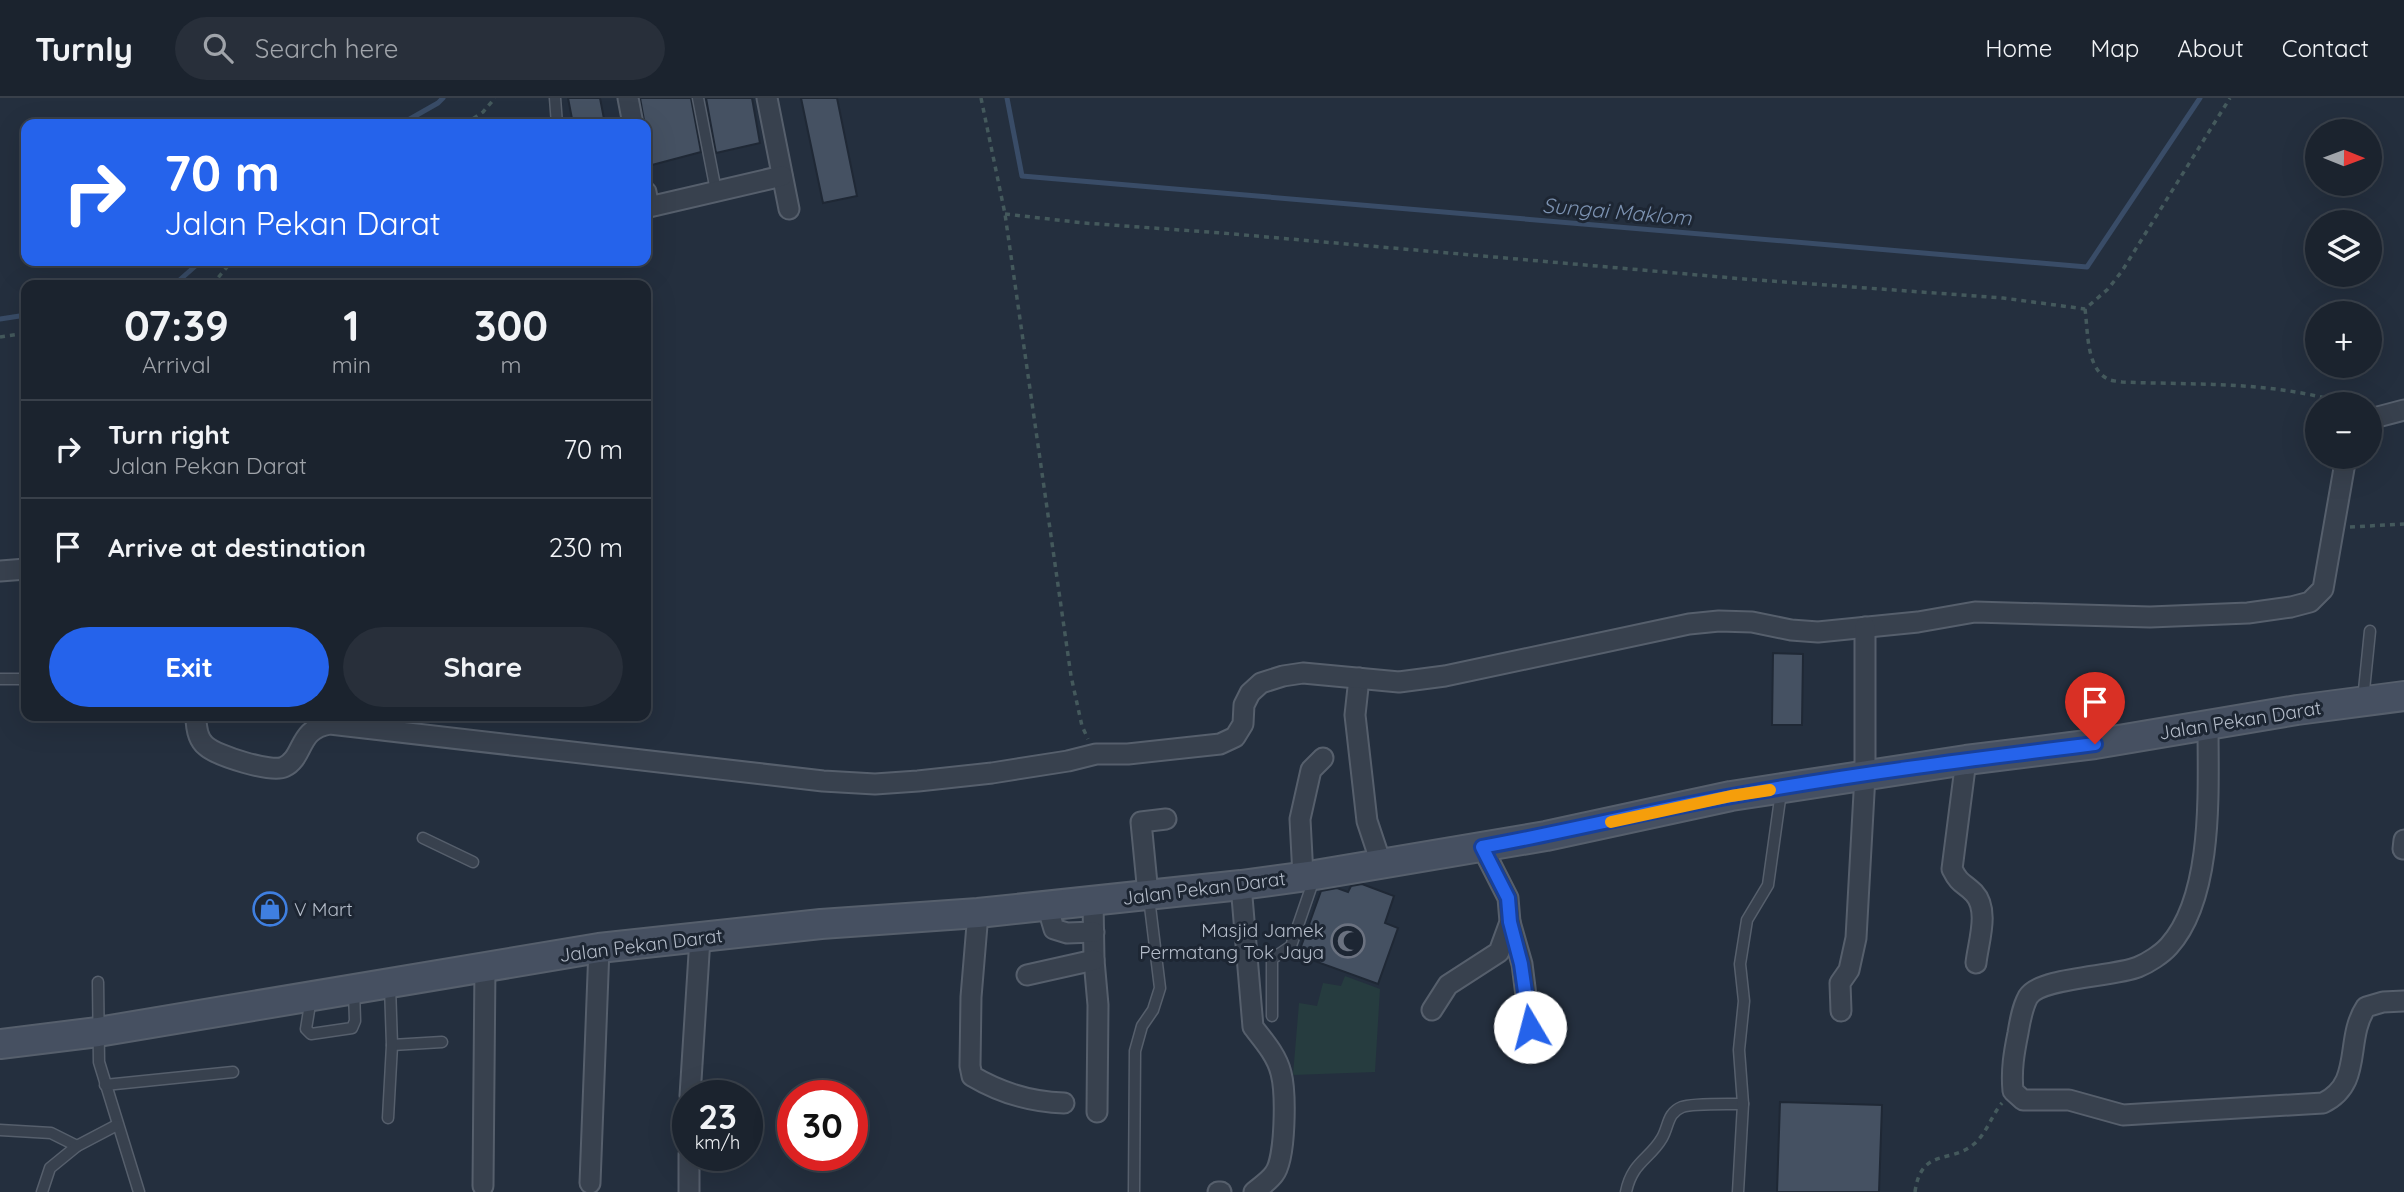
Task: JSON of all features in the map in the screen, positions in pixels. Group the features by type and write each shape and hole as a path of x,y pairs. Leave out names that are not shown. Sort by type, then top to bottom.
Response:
{"main road":[{"name":"Jalan Pekan Darat","path":"0,1044 98,1032 599,948 821,925 978,913 1309,876 1552,834 1731,796 2404,696"}],"street":[{"path":"628,98 632,119"},
{"path":"767,98 789,209"},
{"path":"651,201 716,191 782,176"},
{"path":"2382,416 2404,410"},
{"path":"196,721 196,729 205,746 228,757 277,769 286,766 295,758 302,742 312,731 320,725 330,724 755,774 874,784 992,773 1096,754 1128,754 1220,744 1235,737 1243,724 1244,705 1250,693 1261,683 1303,673 1399,682 1445,676 1676,627 1719,621 1752,622 1818,632 1918,622 1975,611 2150,617 2248,613 2291,607 2310,602 2323,589 2344,469"},
{"path":"0,571 21,569"},
{"path":"1840,1011 1840,983 1849,970 1856,938 1865,775 1865,627"},
{"path":"1359,678 1355,715 1367,821 1381,863"},
{"path":"2208,725 2208,786 2203,866 2187,921 2168,948 2139,967 2044,985 2029,995 2022,1012 2011,1069 2013,1091 2023,1100 2069,1100 2123,1115 2323,1103 2336,1097 2346,1084 2355,1032 2359,1017 2366,1007 2383,1002 2404,1001"},
{"path":"1309,876 1300,819 1311,771 1323,758"},
{"path":"1966,760 1952,869 1958,882 1975,894 1981,906 1976,963"},
{"path":"1148,894 1141,822 1166,819"},
{"path":"1482,847 1508,898 1530,1027"},
{"path":"1241,885 1253,1027 1267,1045 1281,1073 1284,1126 1283,1151 1276,1173 1254,1192"},
{"path":"1093,901 1098,1005 1097,1112"},
{"path":"1047,905 1054,929 1068,933 1094,932"},
{"path":"978,913 971,997 972,1076 1038,1101 1064,1103"},
{"path":"1433,1010 1448,985 1499,952 1510,922"},
{"path":"691,1080 700,937"},
{"path":"590,1183 599,948"},
{"path":"1027,975 1094,960"},
{"path":"483,1186 485,965"},
{"path":"689,1171 689,1192"}],"lane":[{"path":"555,98 557,119"},
{"path":"698,98 716,191"},
{"path":"2363,700 2370,631"},
{"path":"0,680 21,679"},
{"path":"1738,1192 1743,1104 1739,1050 1744,1001 1740,964 1747,920 1768,884 1782,788"},
{"path":"424,838 473,862"},
{"path":"1272,1016 1272,959 1291,946 1309,876"},
{"path":"1134,1192 1135,1051 1142,1026 1153,1010 1160,988 1148,894"},
{"path":"99,982 99,1062 139,1192"},
{"path":"388,1118 393,1045 390,982"},
{"path":"311,997 306,1029 311,1034 352,1028 355,1021 354,989"},
{"path":"393,1045 442,1042"},
{"path":"105,1085 233,1073"},
{"path":"1626,1192 1640,1161 1656,1147 1663,1136 1668,1117 1682,1107 1743,1104"},
{"path":"42,1192 51,1168 77,1146 117,1125"},
{"path":"0,1130 51,1133 77,1146"}],"path":[{"path":"472,119 495,98"},
{"path":"981,98 1005,214 1071,676 1082,726 1096,754"},
{"path":"1005,214 1744,279 2003,298 2085,309 2108,289 2122,271 2230,98"},
{"path":"216,280 228,266"},
{"path":"2085,309 2091,358 2096,370 2107,379 2122,382 2252,387 2305,394"},
{"path":"0,337 21,334"},
{"path":"2334,527 2404,524"},
{"path":"1915,1192 1924,1166 1940,1157 1972,1146 1986,1131 1993,1114 2013,1091"}],"green space":[{"path":"1345,976 1380,989 1375,1072 1293,1075 1299,1003 1317,1006 1323,983 1341,986"}],"building":[{"path":"568,98 600,98 604,119 572,119"},
{"path":"640,98 691,98 701,152 652,165 651,119 644,119"},
{"path":"706,98 752,98 760,143 716,153"},
{"path":"801,98 837,98 857,196 823,203"},
{"path":"1773,653 1803,654 1802,725 1772,725"},
{"name":"Masjid Jamek Permatang Tok Jaya","path":"1362,884 1394,896 1385,923 1398,928 1378,984 1298,955 1321,891 1337,888 1348,892 1351,886"},
{"path":"1780,1102 1882,1105 1879,1192 1777,1192"}],"waterway":[{"name":"Sungai Maklom","path":"410,119 443,98"},
{"name":"Sungai Maklom","path":"1007,98 1022,176 2087,267 2200,98"},
{"name":"Sungai Maklom","path":"180,280 195,266"},
{"name":"Sungai Maklom","path":"0,319 21,316"}],"slow traffic":[{"path":"1611,822 1770,790"}],"place":[{"name":"V Mart","path":"270,909"},
{"name":"Masjid Jamek Permatang Tok Jaya","path":"1348,941"}],"route":[{"path":"1530,1027 1508,898 1482,847 1731,796 1966,760 2095,744"}]}
